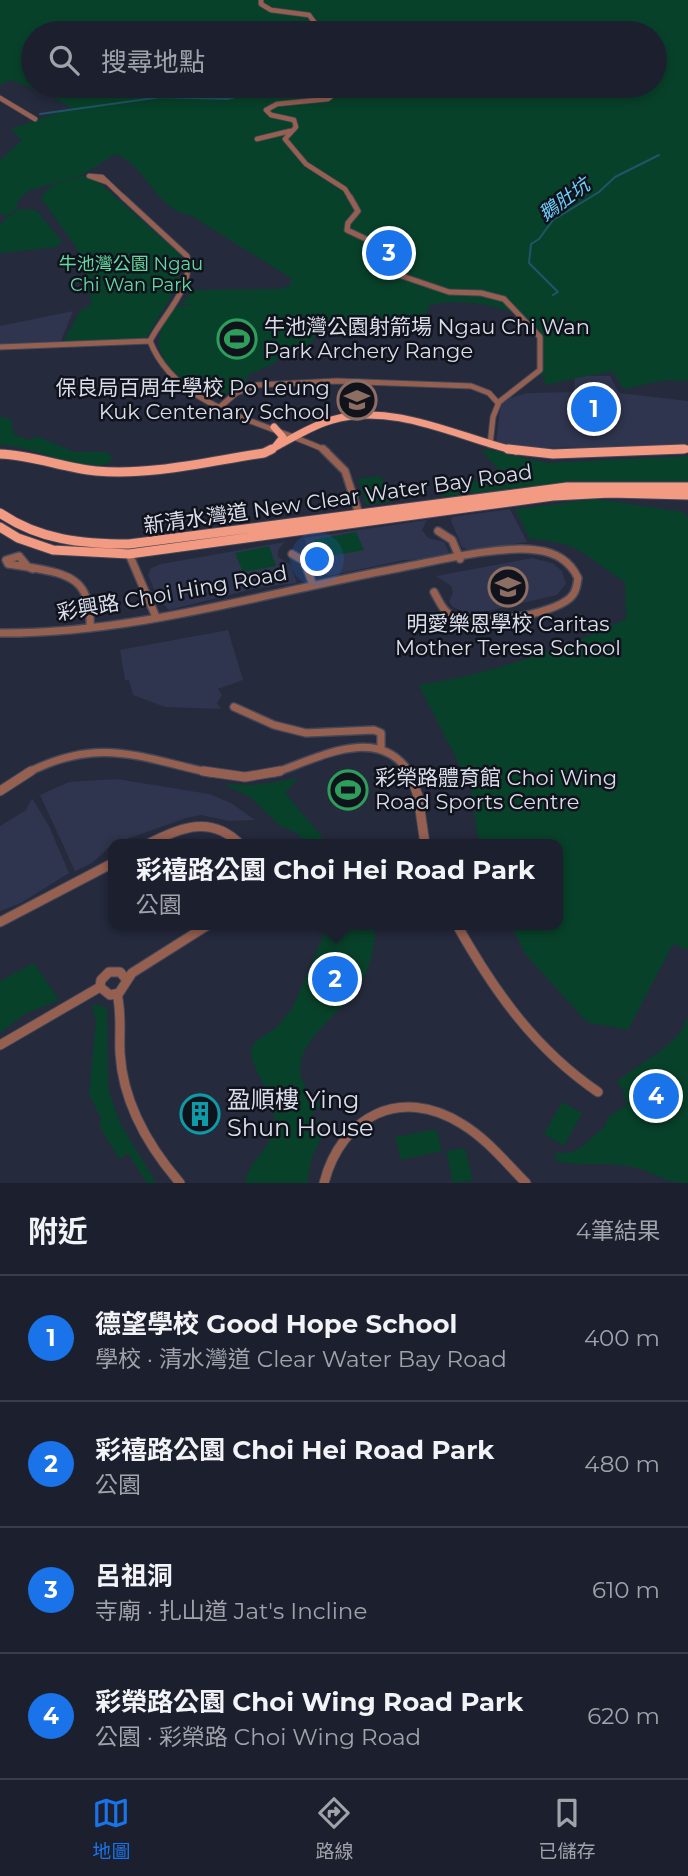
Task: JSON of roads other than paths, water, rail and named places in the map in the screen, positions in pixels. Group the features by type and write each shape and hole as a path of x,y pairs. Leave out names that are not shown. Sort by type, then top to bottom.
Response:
{"main road":[{"path":"0,454 27,455 83,469 119,472 272,451 337,417 373,415 430,423 490,446 554,454 688,449"},
{"path":"272,451 283,437 274,427"},
{"name":"新清水灣道 New Clear Water Bay Road","path":"0,513 49,538 119,544 201,536 567,487 688,487"},
{"name":"新清水灣道 New Clear Water Bay Road","path":"0,527 18,538 53,550 129,554 554,496 610,493 688,495"},
{"path":"119,544 129,554"}],"street":[{"path":"261,0 261,4 267,9 309,15 314,21"},
{"path":"0,98 35,120"},
{"path":"257,139 296,127 294,120 268,113 268,107 329,98"},
{"path":"285,139 290,131"},
{"path":"277,135 285,139 306,164 350,194 358,211 348,223 348,230 383,247 396,274 449,292 500,297 537,333 540,370 528,383 498,403 491,420 490,446"},
{"path":"106,182 187,256 191,264 189,278 159,321 150,341 155,358 169,378 220,407 299,437 329,452 341,464 359,514"},
{"path":"0,347 150,341"},
{"path":"220,407 236,393 257,385 337,381 471,386 489,393 498,403"},
{"path":"438,531 452,540 460,559"},
{"name":"彩興路 Choi Hing Road","path":"0,633 90,628 313,585 527,549 542,550 571,565 577,574 578,587 569,599 554,606 476,622 448,612 434,592"},
{"path":"129,554 156,617"},
{"path":"292,554 304,561 313,585"},
{"path":"5,563 68,578 88,592 90,628"},
{"path":"234,707 272,725 298,733 334,733 371,727 381,733 381,749"},
{"path":"0,791 45,761 80,751 108,751 220,775 254,777 341,749 381,749 394,756 409,770 424,839"},
{"path":"158,839 183,827 200,824 223,829 234,839"},
{"path":"0,920 15,916 108,866"},
{"path":"100,987 107,994 117,994 124,989 126,979 158,954 199,930"},
{"path":"460,930 518,1020 561,1066 598,1092"},
{"path":"100,987 101,980 109,972 120,972 126,979"},
{"path":"0,1045 100,987"},
{"path":"117,994 123,1013 120,1051 126,1094 142,1129 180,1183"},
{"path":"324,1183 335,1146 351,1127 376,1114 407,1108 439,1113 467,1128 526,1183"}],"waterway":[{"path":"40,114 154,98"},
{"path":"194,98 231,98"},
{"name":"鵝肚坑","path":"553,295 558,292 529,263 531,244 539,239 553,220 599,192 615,177 659,155"}],"place":[{"name":"呂祖洞","path":"389,253"},
{"name":"牛池灣公園射箭場 Ngau Chi Wan Park Archery Range","path":"237,339"},
{"name":"保良局百周年學校 Po Leung Kuk Centenary School","path":"357,400"},
{"name":"德望學校 Good Hope School","path":"594,409"},
{"name":"明愛樂恩學校 Caritas Mother Teresa School","path":"508,587"},
{"name":"彩榮路體育館 Choi Wing Road Sports Centre","path":"348,790"},
{"name":"彩禧路公園 Choi Hei Road Park","path":"335,979"},
{"name":"彩榮路公園 Choi Wing Road Park","path":"656,1096"},
{"name":"盈順樓 Ying Shun House","path":"200,1114"}],"park label":[{"name":"牛池灣公園 Ngau Chi Wan Park","path":"131,274"}]}
